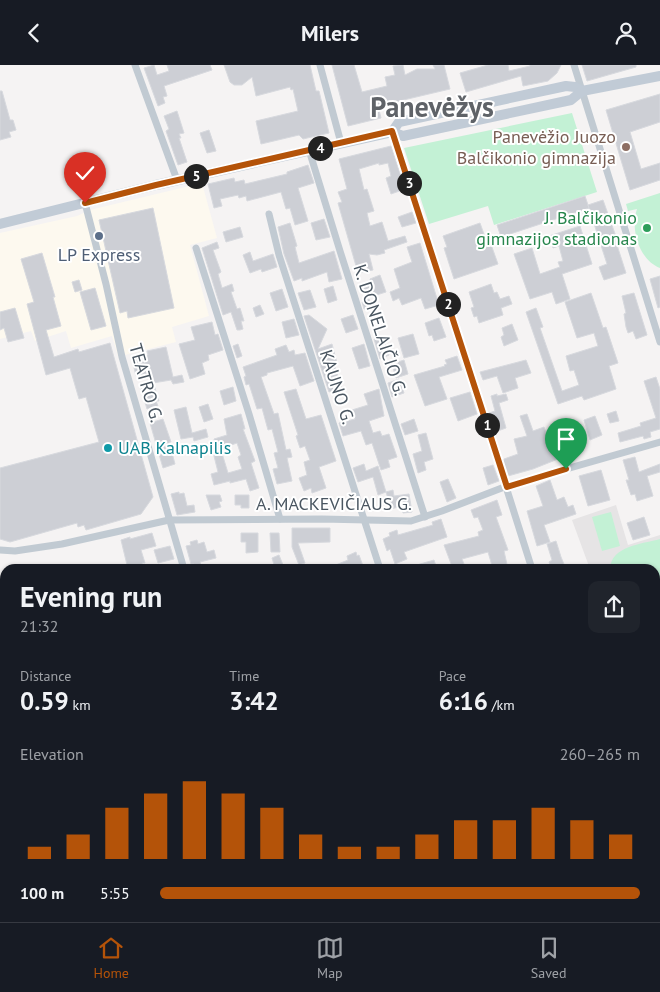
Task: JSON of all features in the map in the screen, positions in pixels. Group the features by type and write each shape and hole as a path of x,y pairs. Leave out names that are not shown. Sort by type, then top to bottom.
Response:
{"main road":[{"path":"0,224 177,180 392,131 403,136 571,100 582,91 660,76"},
{"path":"392,131 399,122 566,86 575,87 582,91"}],"street":[{"path":"135,65 177,180"},
{"path":"320,65 341,143"},
{"path":"574,65 660,342"},
{"path":"392,131 530,564"},
{"name":"K. DONELAIČIO G.","path":"309,150 425,517"},
{"name":"TEATRO G.","path":"85,203 122,357 183,564"},
{"name":"KAUNO G.","path":"269,214 279,255 378,564"},
{"path":"196,249 249,414 280,519"},
{"name":"A. MACKEVIČIAUS G.","path":"0,550 15,551 62,544 170,520 411,521 507,487 660,442"}],"shaded area":[{"path":"202,183 217,238 190,245 209,316 172,327 176,342 125,355 119,359 112,336 71,348 66,331 35,341 31,331 0,339 0,233 77,216 90,210"},
{"path":"616,505 628,545 660,535 660,564 588,564 572,520"}],"green space":[{"path":"572,113 597,192 494,225 488,206 429,224 404,148"},
{"name":"J. Balčikonio gimnazijos stadionas","path":"660,193 660,268 653,264 642,251 638,243 635,226 637,209 628,211 626,204"},
{"path":"611,512 620,546 602,551 592,517"},
{"path":"660,539 660,564 611,564 616,555 629,547"}],"building":[{"path":"154,65 157,75 169,71 167,65 210,65 212,70 164,86 167,96 163,97 165,103 158,106 144,68"},
{"path":"224,65 310,65 316,91 319,91 329,133 303,139 299,135 261,144 256,121 298,111 293,89 291,90 290,87 256,96 252,77 242,85 234,85 230,82"},
{"path":"332,65 354,65 362,92 387,86 385,77 395,75 393,66 403,65 405,75 417,69 435,69 433,65 444,65 450,89 378,106 381,118 348,126"},
{"path":"488,65 508,65 509,71 530,65 561,65 557,73 548,81 523,86 521,76 466,92 460,73"},
{"path":"582,65 636,65 636,67 587,81"},
{"path":"0,91 2,91 10,120 13,120 16,130 9,132 11,137 0,140"},
{"name":"Panevėžio Juozo Balčikonio gimnazija","path":"660,94 660,122 630,132 641,169 660,163 660,180 630,190 606,110"},
{"path":"177,111 184,133 179,134 181,138 179,138 187,162 178,165 166,131 169,129 164,116"},
{"path":"209,130 216,151 207,153 200,133"},
{"path":"391,146 405,189 391,194 386,178 391,176 388,163 379,165 379,163 359,169 364,190 367,189 374,211 367,213 370,226 382,222 388,241 405,236 407,242 384,250 385,253 369,254 373,270 358,273 338,203 342,202 338,192 347,189 339,159"},
{"path":"308,165 314,183 298,188 308,221 295,225 290,208 286,209 281,192 247,201 246,196 239,198 238,195 220,199 222,206 214,208 208,184 234,178 235,182 244,180 245,184 287,174 287,172"},
{"path":"585,196 589,208 501,237 497,225"},
{"path":"603,200 619,245 617,245 626,273 604,280 599,267 607,264 588,205"},
{"path":"153,208 174,308 128,318 127,311 120,313 99,220"},
{"path":"412,212 416,223 402,227 398,217"},
{"path":"324,219 330,237 316,240 311,223"},
{"path":"290,223 297,246 295,247 299,263 334,251 342,279 329,282 327,272 302,281 302,278 294,281 284,254 278,227"},
{"path":"480,223 485,237 488,236 498,264 454,279 444,248 447,247 443,236"},
{"path":"580,226 592,264 562,274 570,299 556,304 552,292 530,299 514,254 532,248 540,274 560,267 558,262 563,261 559,246 553,248 549,236"},
{"path":"240,227 243,237 226,242 223,232"},
{"path":"217,242 219,248 213,250 221,272 218,274 222,288 232,284 234,291 231,292 237,309 240,308 244,321 241,321 243,329 240,330 237,330 231,312 223,315 202,248"},
{"path":"420,243 439,305 425,309 421,298 402,305 399,298 393,301 390,292 400,288 394,269 412,262 407,247"},
{"path":"250,252 253,261 273,254 277,267 262,272 261,269 250,273 243,255"},
{"name":"UAB Kalnapilis","path":"42,253 61,326 46,330 54,357 78,349 79,352 110,343 153,497 141,514 86,530 84,525 78,527 77,523 10,542 0,539 0,468 99,442 86,397 79,399 70,368 46,375 27,304 34,302 21,259"},
{"path":"380,275 386,292 367,298 363,286 371,283 370,279"},
{"path":"660,276 660,307 658,308 650,279"},
{"path":"79,280 82,290 75,292 72,282"},
{"path":"491,284 494,293 497,292 500,299 509,296 512,304 501,308 503,315 479,323 477,316 474,317 471,308 474,307 469,292"},
{"path":"333,286 337,300 328,303 324,289"},
{"path":"95,288 106,326 91,330 80,292"},
{"path":"282,289 288,307 276,311 270,293"},
{"path":"310,290 316,307 304,310 298,293"},
{"path":"591,293 603,328 606,327 618,363 609,366 616,389 584,400 582,396 558,404 526,312 536,308 543,327 540,328 562,391 579,385 574,370 570,371 566,356 598,346 594,333 577,338 565,302"},
{"path":"634,293 647,335 636,339 633,331 628,333 626,327 624,314 626,313 622,296"},
{"path":"369,299 372,307 364,309 362,302"},
{"path":"260,305 264,314 256,317 253,308"},
{"path":"15,308 24,338 8,342 4,328 0,330 0,312"},
{"path":"309,315 327,329 318,349 332,344 337,363 334,364 342,388 329,392 304,316"},
{"path":"353,315 358,329 346,333 341,319"},
{"path":"439,318 446,337 434,341 432,335 429,336 425,323"},
{"path":"294,319 299,335 286,338 282,322"},
{"path":"212,322 215,335 218,334 223,350 208,355 209,360 202,363 205,374 190,379 179,344 195,340 191,327"},
{"path":"512,324 518,340 504,346 501,337 504,335 502,328"},
{"path":"413,334 419,354 404,358 398,338"},
{"path":"380,336 382,344 385,343 389,355 380,359 374,339"},
{"path":"238,344 242,356 237,358 233,346"},
{"path":"364,344 370,366 359,369 352,348"},
{"path":"286,345 289,352 294,350 295,355 305,353 314,381 300,386 293,366 267,373 267,375 261,377 274,414 278,413 286,450 290,449 292,457 287,458 292,481 277,484 273,469 278,468 274,453 278,452 272,429 268,430 262,408 257,409 249,384 246,385 243,367 277,355 275,349"},
{"path":"166,347 173,377 182,375 184,382 173,384 171,380 153,383 151,372 136,376 132,359 148,355 147,351"},
{"path":"457,356 462,370 439,377 447,399 425,406 414,375 445,366 447,364 445,360"},
{"path":"404,360 408,374 396,378 392,364"},
{"path":"526,360 531,373 515,378 518,388 503,393 497,376 483,380 480,372"},
{"path":"656,377 660,389 660,429 650,432 651,437 644,439 643,436 620,442 618,433 641,426 640,423 656,418 644,381"},
{"path":"399,379 404,393 392,397 388,383"},
{"path":"154,385 159,401 156,401 158,406 147,409 141,389"},
{"path":"233,387 236,401 224,405 220,391"},
{"path":"296,389 306,419 321,415 336,461 319,467 326,488 312,493 311,488 304,491 299,478 307,475 304,462 310,460 305,446 300,448 296,436 298,435 284,392"},
{"path":"379,389 384,416 369,421 373,433 380,431 382,436 389,434 397,457 388,460 390,467 381,470 372,443 366,445 361,431 343,436 339,423 355,419 352,410 368,405 364,394"},
{"path":"470,392 477,414 458,421 450,398"},
{"path":"497,394 497,396 506,394 508,400 499,403 506,428 495,432 489,413 495,411 491,396"},
{"path":"208,404 213,419 204,422 199,407"},
{"path":"186,407 192,433 206,429 208,437 194,441 193,437 181,439 174,410"},
{"path":"616,411 619,421 610,423 607,414"},
{"path":"241,414 245,429 243,429 255,461 251,463 259,488 250,491 246,479 214,485 211,474 218,472 213,452 221,450 228,473 242,469 238,457 241,455 237,443 217,450 214,439 227,435 224,419"},
{"path":"527,414 533,431 544,427 550,444 552,443 553,446 582,439 584,449 557,455 558,459 508,476 503,461 518,454 514,439 527,436 520,416"},
{"path":"595,416 602,435 590,440 584,420"},
{"path":"163,419 171,442 169,442 175,464 163,468 150,423"},
{"path":"414,419 418,431 405,435 401,424"},
{"path":"426,433 433,459 424,462 426,470 418,473 413,454 422,451 418,435"},
{"path":"635,457 639,472 660,464 660,472 647,476 653,496 637,501 635,494 631,495 626,480 629,480 623,460"},
{"path":"364,464 366,471 378,466 386,492 378,495 373,477 358,482 353,468"},
{"path":"493,465 499,481 488,485 483,468"},
{"path":"601,470 610,500 588,506 579,476"},
{"path":"448,479 456,498 447,502 440,482"},
{"path":"550,480 557,500 564,497 568,507 573,505 576,514 544,525 550,542 537,546 527,511 543,506 536,486"},
{"path":"393,490 394,496 409,494 412,512 403,513 402,506 391,509 386,492"},
{"path":"179,492 179,494 184,493 187,506 194,505 195,512 177,515 171,494"},
{"path":"206,495 220,495 222,501 219,502 221,507 211,510"},
{"path":"235,495 249,495 249,508 241,508 241,505 235,505"},
{"path":"497,500 502,515 496,517 508,550 504,551 507,564 492,564 488,552 462,559 464,564 451,564 444,545 479,536 478,532 483,530 478,517 474,518 471,510"},
{"path":"644,517 650,535 633,540 627,523"},
{"path":"441,519 447,537 404,552 407,559 395,564 390,549 387,551 383,539 390,536 389,533 397,530 398,535 433,525 432,522"},
{"path":"292,528 330,528 330,542 298,543 305,563 299,564 292,547"},
{"path":"152,533 156,546 141,550 145,563 127,564 121,540 130,537 130,539"},
{"path":"241,533 258,533 258,552 246,553 246,542 241,542"},
{"path":"270,533 279,533 280,552 271,552"},
{"path":"197,540 198,544 204,542 207,552 214,550 216,558 200,562 201,564 191,564 186,546 191,545 190,542"},
{"path":"556,541 564,564 550,564 549,562 552,560 547,544"},
{"path":"170,546 174,559 158,563 154,550"},
{"path":"356,552 362,564 338,564 348,560 347,556"},
{"path":"279,555 283,564 274,564 272,558"},
{"path":"434,560 435,564 420,564"}],"place":[{"name":"Panevėžio Juozo Balčikonio gimnazija","path":"626,147"},
{"name":"J. Balčikonio gimnazijos stadionas","path":"647,228"},
{"name":"LP Express","path":"99,236"},
{"name":"UAB Kalnapilis","path":"108,448"}],"district":[{"name":"Panevėžys","path":"432,107"}],"route":[{"path":"85,203 392,131 507,487 566,469"}]}
